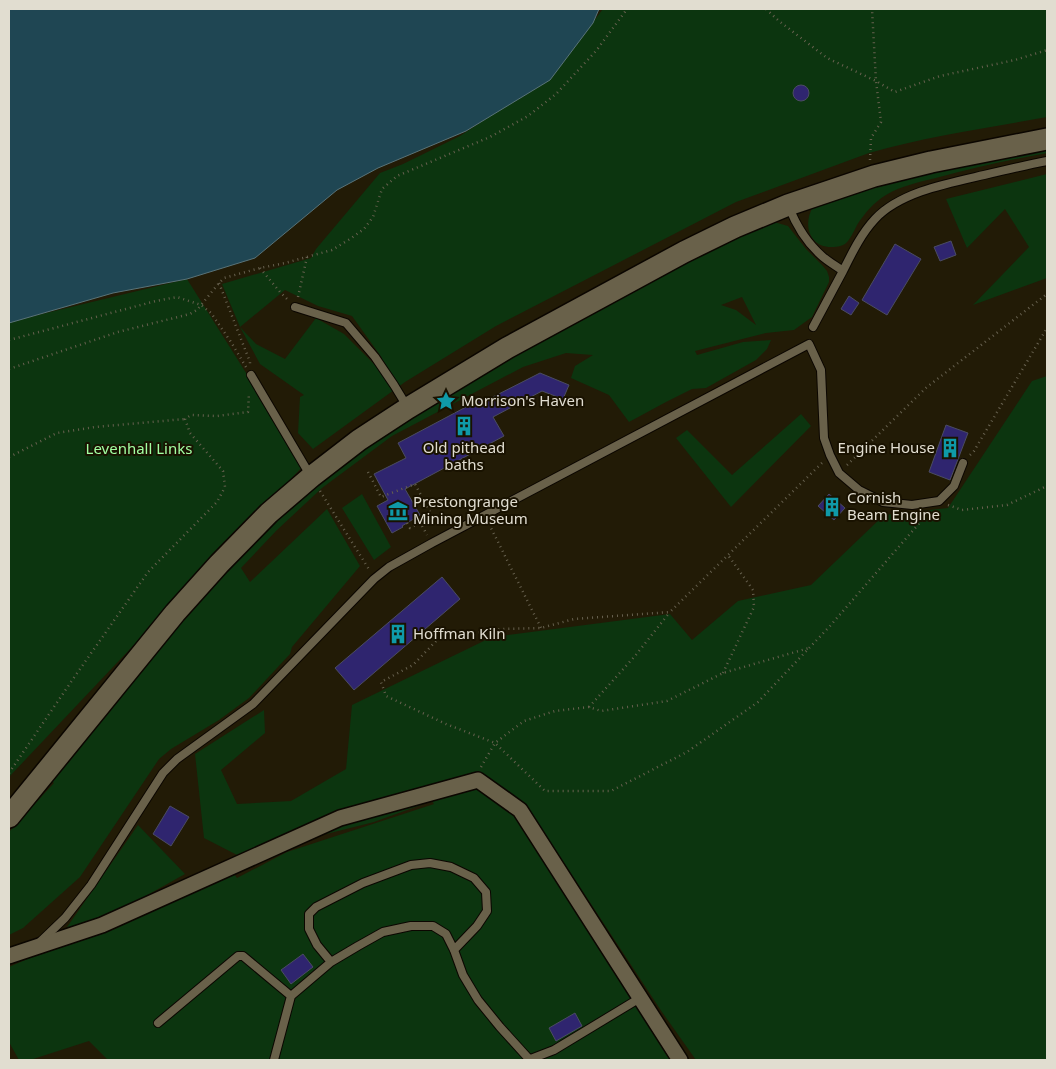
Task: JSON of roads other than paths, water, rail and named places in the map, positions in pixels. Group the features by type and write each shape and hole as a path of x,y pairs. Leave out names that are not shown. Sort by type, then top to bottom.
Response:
{"main road":[{"path":"9,817 176,613 219,564 269,513 311,476 358,440 507,348 684,252 735,227 788,205 874,176 931,162 1047,139"}],"street":[{"path":"9,956 102,925 340,818 478,780 520,810 680,1060"}],"lane":[{"path":"813,328 860,238 876,218 896,203 922,191 947,183 1047,161"},
{"path":"788,205 805,237 822,256 842,271"},
{"path":"295,307 346,323 375,357 408,408"},
{"path":"35,947 65,918 91,885 163,772 177,759 253,704 374,579 389,567 810,344 821,370 824,438 839,473 859,490 883,502 912,505 939,501 954,486 963,463"},
{"path":"251,375 311,476"},
{"path":"331,962 309,929 309,914 316,906 363,883 411,865 430,863 451,866 474,878 486,892 487,911 477,926 454,950"},
{"path":"274,1060 291,996 331,962 358,946 383,932 411,926 433,926 446,934 463,975 478,1000 529,1060 554,1050 640,998"},
{"path":"158,1022 238,956 243,956 291,996"}],"water":[{"path":"9,9 599,9 593,23 550,80 466,131 378,168 337,190 255,258 187,279 113,293 9,323"}],"place":[{"name":"Morrison's Haven","path":"446,401"},
{"name":"Old pithead baths","path":"464,426"},
{"name":"Engine House","path":"950,448"},
{"name":"Cornish Beam Engine","path":"832,507"},
{"name":"Prestongrange Mining Museum","path":"398,511"},
{"name":"Hoffman Kiln","path":"398,634"}],"park label":[{"name":"Levenhall Links","path":"139,449"}]}
